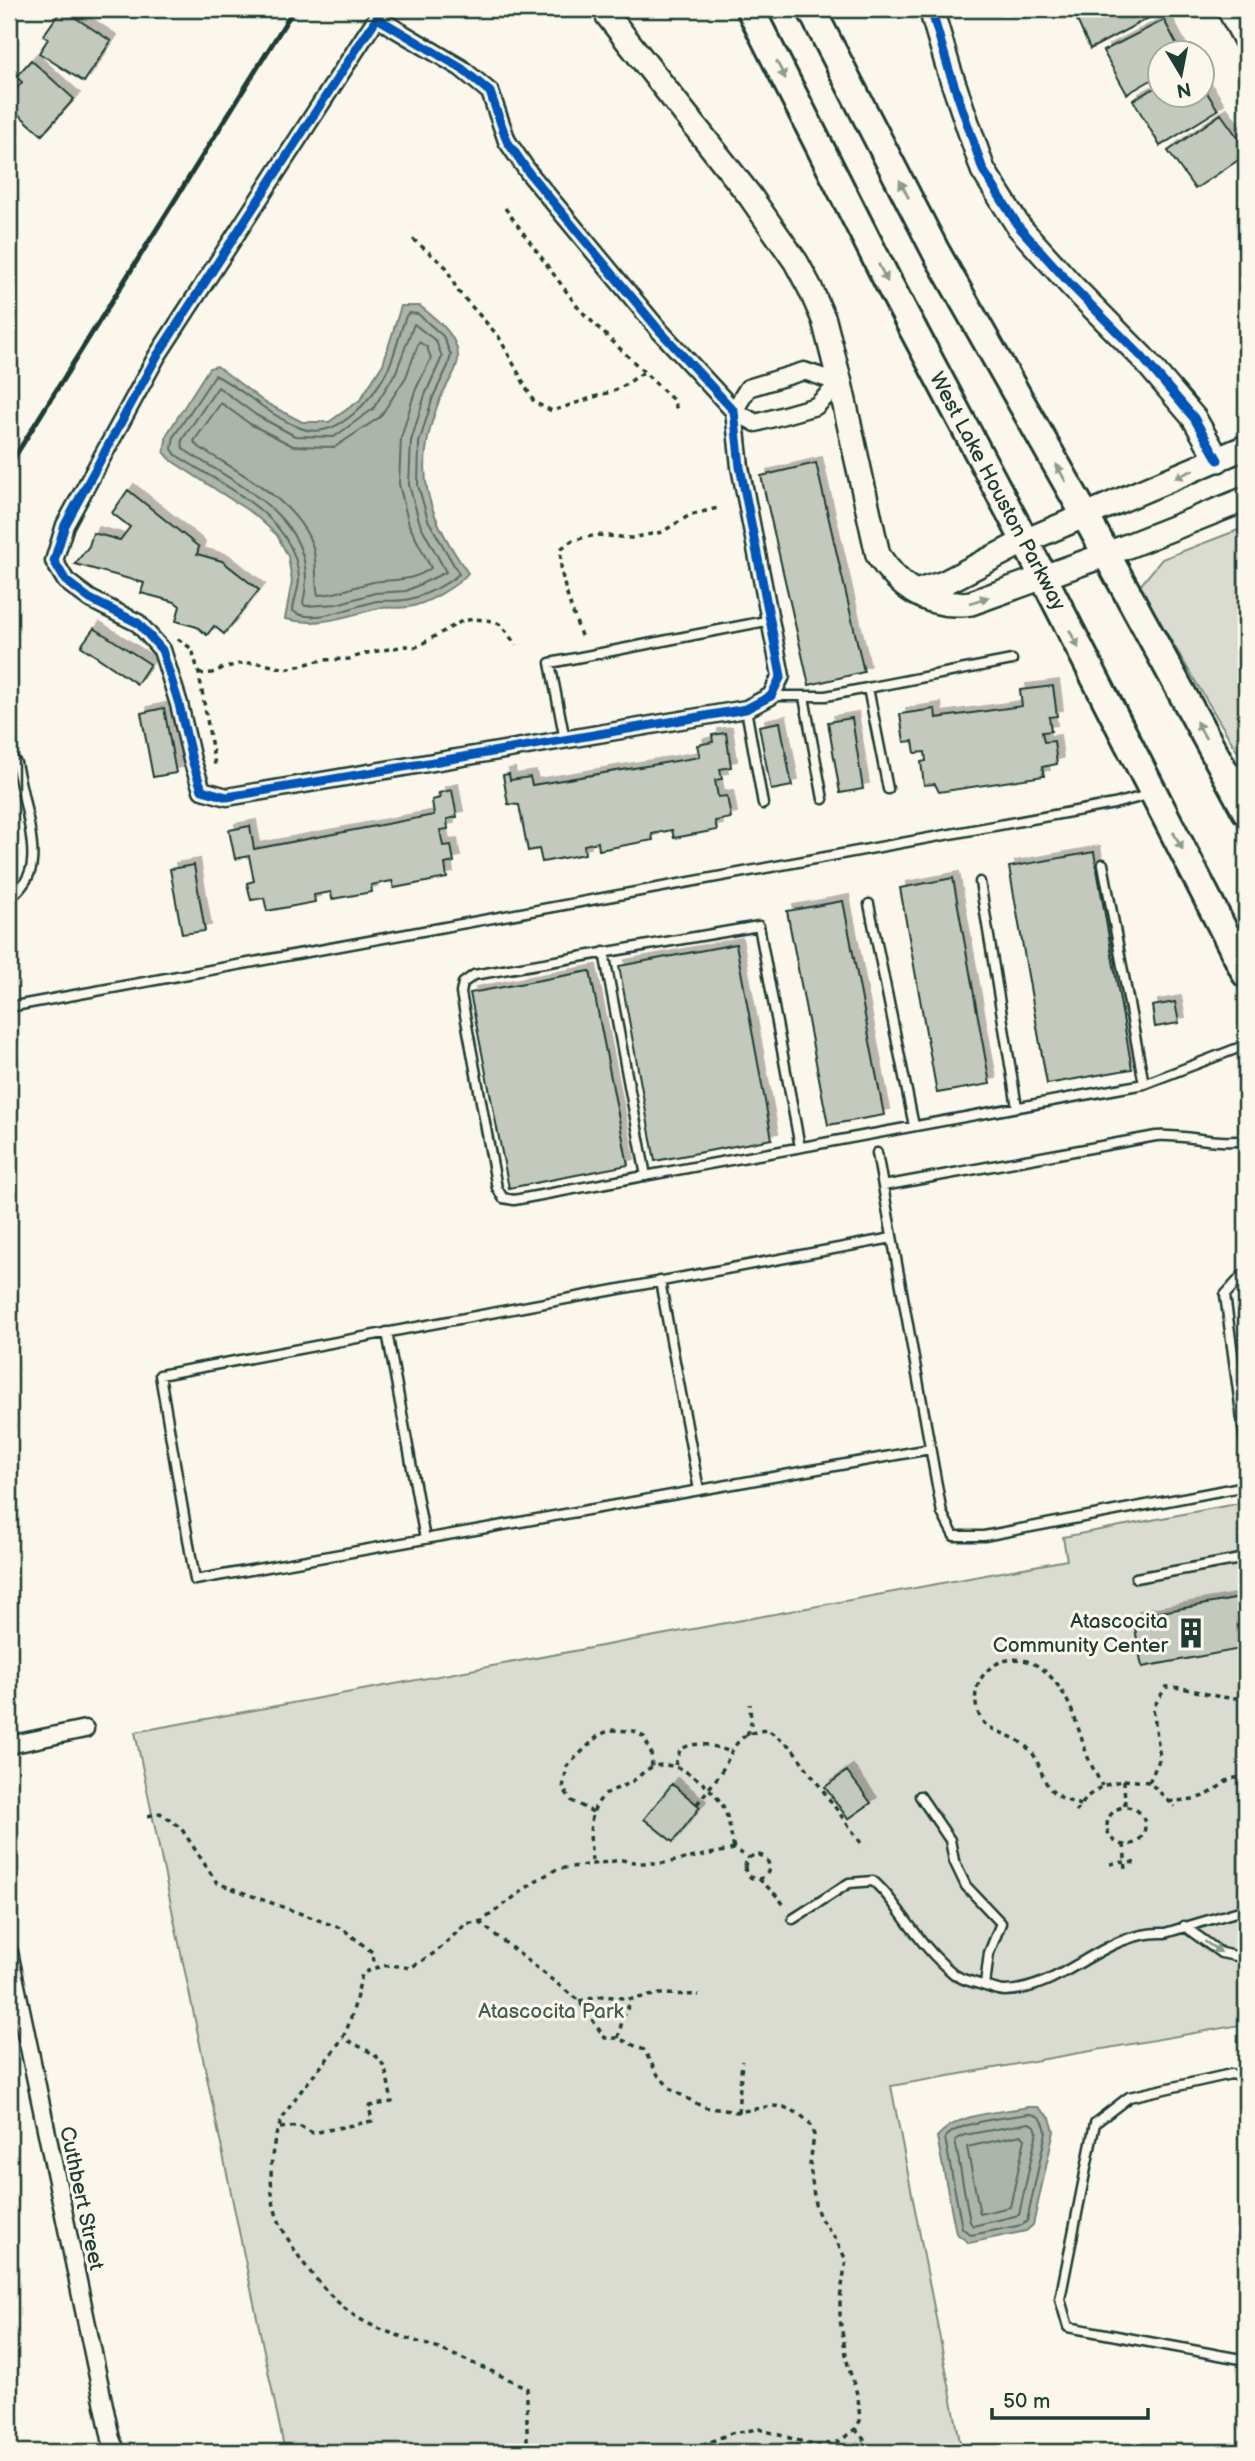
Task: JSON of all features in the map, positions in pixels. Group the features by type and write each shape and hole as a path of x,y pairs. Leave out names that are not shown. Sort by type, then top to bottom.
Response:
{"main road":[{"name":"West Lake Houston Parkway","path":"750,9 1246,974"},
{"path":"811,9 936,252 1105,555 1235,770 1246,811"}],"street":[{"path":"607,9 608,16 741,186 796,262 810,288 824,320 840,383 877,555 890,574 932,601 952,606 971,603 1105,555 1246,499"},
{"path":"931,9 983,170 1019,227 1194,418 1218,460"},
{"path":"1226,9 1246,48"},
{"path":"840,383 804,371 748,388 734,411 740,467 781,676 771,696 746,709 227,797 202,790 162,650 138,623 90,599 66,581 54,561 65,525 156,356 380,13 461,68 490,92 507,141 529,173 659,330 734,411 755,423 816,406 840,383"},
{"path":"915,592 944,583 1025,541 1246,447"},
{"path":"9,1745 85,1729"},
{"name":"Cuthbert Street","path":"9,1952 111,2439 117,2452"}],"lane":[{"path":"565,740 550,663 771,621"},
{"path":"771,696 826,696 1012,660"},
{"path":"868,688 888,789"},
{"path":"804,698 823,799"},
{"path":"746,709 762,804"},
{"path":"9,754 16,763 32,850 32,865 27,879 9,899"},
{"path":"9,1007 1114,804 1152,794"},
{"path":"1103,864 1144,1084"},
{"path":"980,882 1017,1107"},
{"path":"869,904 914,1126"},
{"path":"800,1147 759,926 474,975 463,983 461,993 496,1188 503,1198 514,1200 1144,1084 1246,1045"},
{"path":"604,952 646,1176"},
{"path":"883,1186 1156,1136 1172,1135 1230,1143 1246,1140"},
{"path":"877,1153 942,1513 954,1536 985,1536 1246,1486"},
{"path":"892,1238 160,1375 195,1580 930,1448"},
{"path":"1246,1275 1225,1295 1246,1450"},
{"path":"660,1282 699,1490"},
{"path":"387,1332 425,1539"},
{"path":"1136,1578 1246,1558"},
{"path":"920,1796 950,1840 954,1861 966,1886 1000,1923 989,1953 985,1985"},
{"path":"793,1919 849,1883 873,1881 885,1890 914,1932 957,1977 1003,1991 1049,1980 1107,1946 1132,1936 1151,1932 1165,1933 1246,1909"},
{"path":"1184,1926 1221,1953 1246,1958"},
{"path":"1246,2077 1231,2074 1129,2096 1095,2123 1060,2299 1068,2327 1246,2360"}],"path":[{"path":"505,208 580,310 672,400 678,411"},
{"path":"413,239 446,267 457,290 499,337 534,402 552,411 619,389 644,372"},
{"path":"581,636 561,570 559,559 562,548 573,540 597,536 631,538 662,532 690,515 718,508"},
{"path":"199,674 212,673 243,663 259,663 286,669 322,660 349,659 405,646 416,647 461,621 474,619 493,621 501,625 516,645"},
{"path":"1081,1805 1052,1792 1034,1755 1024,1744 1012,1735 992,1729 982,1721 977,1707 977,1691 982,1677 993,1665 1004,1660 1021,1659 1032,1661 1047,1674 1064,1693 1074,1712 1086,1752 1102,1786"},
{"path":"1149,1782 1160,1758 1153,1708 1166,1687 1179,1686 1200,1694 1227,1699 1246,1697"},
{"path":"747,1735 751,1724 751,1704"},
{"path":"593,1812 572,1801 563,1788 567,1766 599,1735 621,1730 634,1731 644,1737 651,1752 652,1767"},
{"path":"697,1804 721,1772 737,1740 754,1731 768,1730 792,1748 864,1847"},
{"path":"675,1765 680,1750 688,1745 705,1744 731,1752"},
{"path":"593,1862 590,1838 593,1812 603,1796 628,1784 652,1767 675,1765 708,1789 724,1807 734,1849"},
{"path":"1169,1802 1211,1793 1225,1780 1235,1777 1246,1779"},
{"path":"1124,1780 1125,1807"},
{"path":"1076,1812 1102,1786 1124,1780 1149,1782 1175,1807"},
{"path":"1125,1807 1137,1811 1145,1826 1137,1841 1119,1844 1109,1836 1107,1823 1113,1812 1125,1807"},
{"path":"148,1816 160,1813 181,1828 217,1883 342,1929 372,1952 375,1966"},
{"path":"1124,1844 1126,1871"},
{"path":"527,2452 527,2388 437,2349 387,2332 346,2309 308,2269 274,2207 274,2146 279,2128 297,2096 343,2038 362,1974 375,1966 387,1964 410,1968 436,1952 466,1924 479,1922 537,1880 557,1869 622,1860 666,1863 734,1849 749,1858 760,1856 766,1860 768,1871 759,1879"},
{"path":"749,1858 745,1865 746,1873 759,1879 778,1897 793,1919"},
{"path":"1110,1864 1137,1864"},
{"path":"479,1922 579,2001 605,2038 618,2038 644,2050 658,2075 686,2099 704,2107 738,2112 772,2106 784,2107 809,2122 814,2135 810,2165 815,2204 820,2218 835,2238 846,2260 840,2320 848,2366 858,2397 860,2421 855,2429 840,2441 817,2446 759,2429 731,2433 706,2444 702,2452"},
{"path":"579,2001 603,1996 632,1999 660,1994 699,1995"},
{"path":"618,2038 623,2017 632,1999"},
{"path":"279,2128 299,2126 313,2133 372,2121 369,2106 392,2102 384,2063 376,2055 343,2038"},
{"path":"738,2112 742,2061"},
{"path":"855,2429 871,2452"}],"green space":[{"path":"1246,527 1246,766 1139,587 1162,559"},
{"name":"Atascocita Park","path":"1246,1502 1246,2024 891,2086 962,2452 285,2452 135,1732 1067,1560 1063,1537"}],"water":[{"path":"401,306 420,306 444,327 456,347 458,361 431,424 425,470 433,511 468,573 432,599 404,608 379,608 320,621 285,619 292,581 288,556 277,535 255,515 172,461 164,452 167,434 209,368 217,366 264,402 302,422 329,422 360,400 383,364"},
{"path":"1038,2107 1050,2118 1054,2131 1033,2225 1026,2231 969,2243 956,2233 937,2137 967,2118"}],"building":[{"path":"62,9 111,41 84,82 39,53 48,39 43,36"},
{"path":"1072,9 1158,9 1160,12 1090,49"},
{"path":"1164,20 1174,38 1146,38 1146,83 1127,94 1103,51"},
{"path":"31,60 74,99 42,135 9,106 9,97 22,82 16,77"},
{"path":"1146,93 1146,108 1216,107 1218,110 1160,146 1133,100"},
{"path":"1221,114 1246,149 1246,155 1195,189 1168,151"},
{"path":"816,463 864,672 809,685 761,476"},
{"path":"128,490 199,547 197,554 222,561 259,590 224,634 214,626 207,635 197,627 176,621 180,606 175,602 141,593 144,583 75,564 89,546 93,533 120,540 130,527 112,513"},
{"path":"94,628 150,664 137,684 81,646"},
{"path":"1053,686 1057,716 1049,717 1051,731 1042,732 1044,742 1054,741 1057,764 1042,767 1044,776 939,792 935,784 924,785 921,762 926,761 925,752 915,753 913,741 904,742 900,714 935,709 936,718 1022,706 1020,690"},
{"path":"164,708 176,773 153,777 141,713"},
{"path":"852,718 863,789 840,793 828,722"},
{"path":"780,722 792,786 771,790 759,726"},
{"path":"726,733 731,767 720,769 722,779 715,780 718,797 727,796 731,818 715,821 717,830 674,838 672,830 652,834 653,840 599,850 598,842 584,845 585,854 542,862 539,849 528,851 519,805 508,804 503,775 509,774 510,780 530,777 532,785 700,757 697,745 713,742 712,735"},
{"path":"452,790 457,817 447,819 448,829 440,830 443,846 451,845 454,862 445,864 447,878 394,888 392,881 371,885 372,892 332,899 331,892 314,895 315,902 267,911 264,898 251,900 247,883 254,881 249,856 235,859 229,830 250,826 254,849 434,815 432,800 440,798 439,793"},
{"path":"1094,852 1132,1069 1047,1084 1009,867"},
{"path":"194,865 205,931 182,934 170,869"},
{"path":"953,878 990,1084 937,1093 900,888"},
{"path":"843,901 884,1115 828,1125 787,911"},
{"path":"736,944 772,1139 655,1161 619,966"},
{"path":"590,971 628,1165 509,1188 470,993"},
{"path":"1175,1002 1179,1023 1155,1027 1152,1006"},
{"name":"Atascocita Community Center","path":"1246,1597 1246,1648 1142,1667 1133,1617"},
{"path":"847,1771 871,1803 848,1819 825,1787"},
{"path":"672,1784 700,1807 673,1842 644,1819"}],"railway":[{"path":"9,466 294,9"}],"cycle path":[{"path":"377,18 461,68 490,92 507,141 529,173 659,330 734,411 740,467 781,676 771,696 746,709 227,797 202,790 162,650 138,623 90,599 66,581 54,561 65,525 157,356 361,42 383,9"},
{"path":"931,9 983,170 1019,227 1142,357 1194,418 1218,460"}],"place":[{"name":"Atascocita Community Center","path":"1191,1633"}]}
